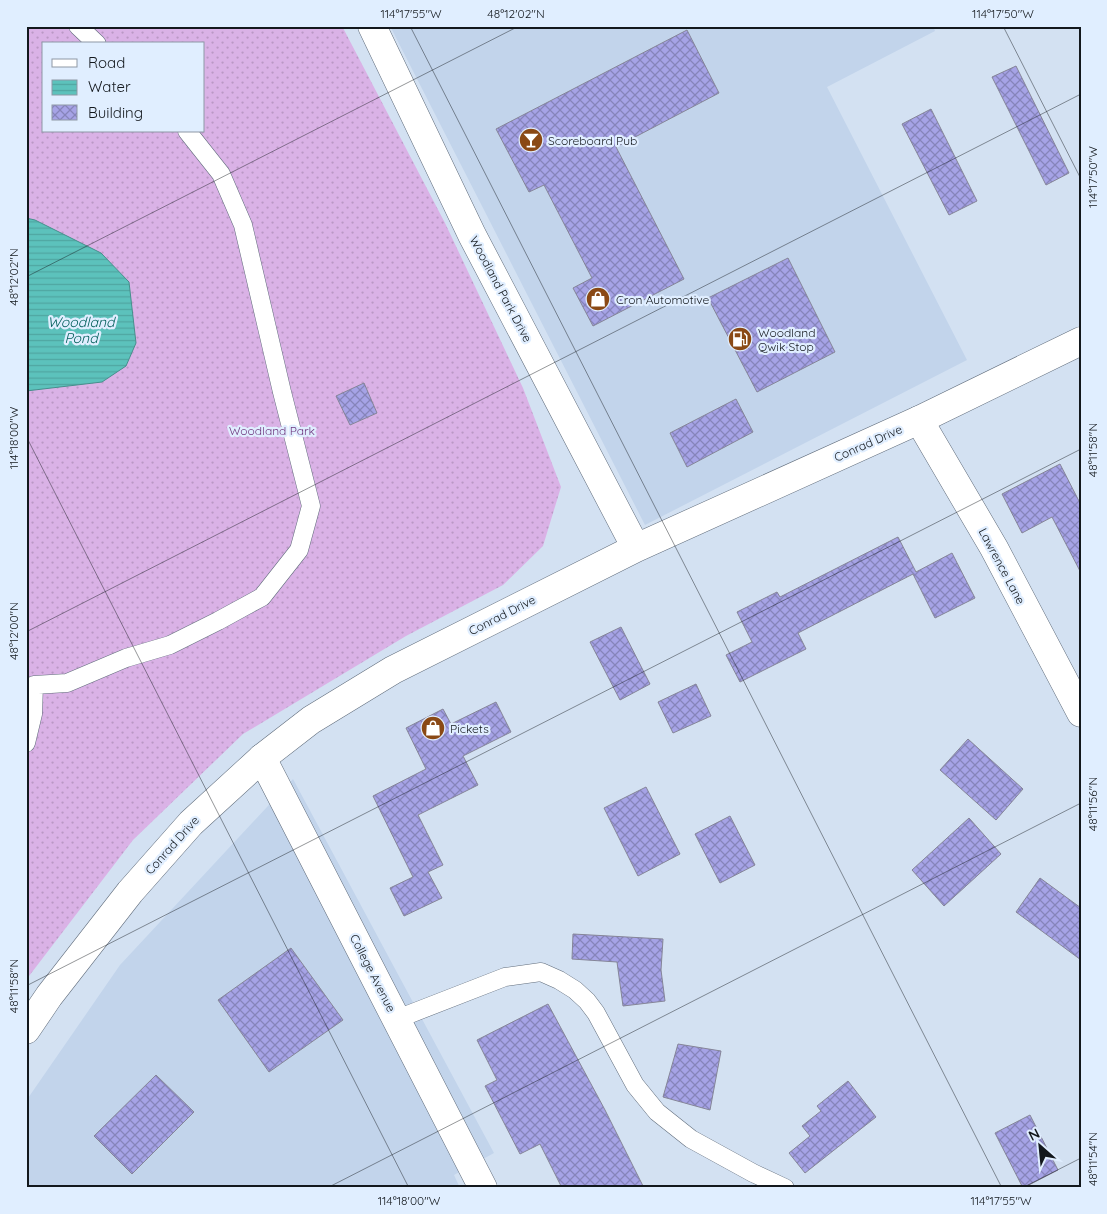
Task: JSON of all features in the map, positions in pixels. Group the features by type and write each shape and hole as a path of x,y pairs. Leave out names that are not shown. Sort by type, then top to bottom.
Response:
{"street":[{"name":"Woodland Park Drive","path":"372,26 472,235 636,548"},
{"name":"Conrad Drive","path":"26,1030 49,996 130,892 191,823 262,758 311,720 393,670 636,548 920,420 1081,341"},
{"name":"Lawrence Lane","path":"920,420 994,548 1081,713"},
{"name":"College Avenue","path":"262,758 483,1188"}],"lane":[{"path":"78,26 94,42"},
{"path":"26,743 33,714 30,682 67,682 126,658 170,645 262,597 299,550 311,506 243,225 221,174 188,132"},
{"path":"397,1019 505,978 541,972 575,990 587,1001 596,1013 635,1085 657,1112 691,1139 785,1188"}],"shaded area":[{"path":"390,26 933,26 935,31 827,87 967,360 645,525"},
{"path":"293,779 494,1153 454,1175 460,1188 26,1188 26,1101 120,965"}],"green space":[{"name":"Woodland Park","path":"26,26 342,26 445,223 523,388 561,487 543,546 503,585 406,636 243,734 133,840 26,980"}],"water":[{"name":"Woodland Pond","path":"26,218 35,220 101,253 129,282 136,343 126,366 102,382 26,391"}],"building":[{"path":"687,30 719,93 616,147 684,279 593,326 573,288 592,278 544,185 529,192 496,129"},
{"path":"1016,66 1069,173 1046,185 992,77"},
{"path":"931,109 977,201 949,215 902,124"},
{"path":"788,258 835,352 757,392 708,298"},
{"path":"364,383 377,413 350,425 336,396"},
{"path":"736,399 753,432 687,467 670,433"},
{"path":"1060,464 1081,505 1081,573 1052,517 1022,533 1002,494"},
{"path":"898,537 916,572 952,553 975,598 935,618 913,574 798,633 806,649 740,682 726,655 752,642 737,612 777,592 780,597"},
{"path":"621,627 650,684 620,700 590,642"},
{"path":"696,684 711,716 673,733 658,702"},
{"path":"496,702 511,732 463,756 478,785 418,815 443,865 428,872 442,898 404,916 390,888 413,877 373,796 426,769 406,728 443,709 451,724"},
{"path":"968,739 1023,789 996,820 940,770"},
{"path":"646,787 680,854 638,876 604,808"},
{"path":"730,816 755,865 720,883 695,834"},
{"path":"969,818 1001,854 944,906 912,870"},
{"path":"1040,878 1081,908 1081,960 1016,912"},
{"path":"573,934 663,939 661,970 665,1001 623,1006 617,962 572,959"},
{"path":"291,948 343,1020 269,1072 218,1000"},
{"path":"548,1004 605,1110 644,1188 562,1188 540,1144 520,1154 485,1086 497,1080 477,1040"},
{"path":"678,1044 721,1051 710,1110 663,1097"},
{"path":"156,1075 194,1112 132,1174 94,1136"},
{"path":"848,1081 876,1117 805,1173 789,1153 810,1136 802,1126 821,1111 817,1106"},
{"path":"1030,1115 1058,1170 1023,1188 995,1133"}],"place":[{"name":"Scoreboard Pub","path":"531,140"},
{"name":"Cron Automotive","path":"598,299"},
{"name":"Woodland Qwik Stop","path":"740,339"},
{"name":"Pickets","path":"433,728"}]}
